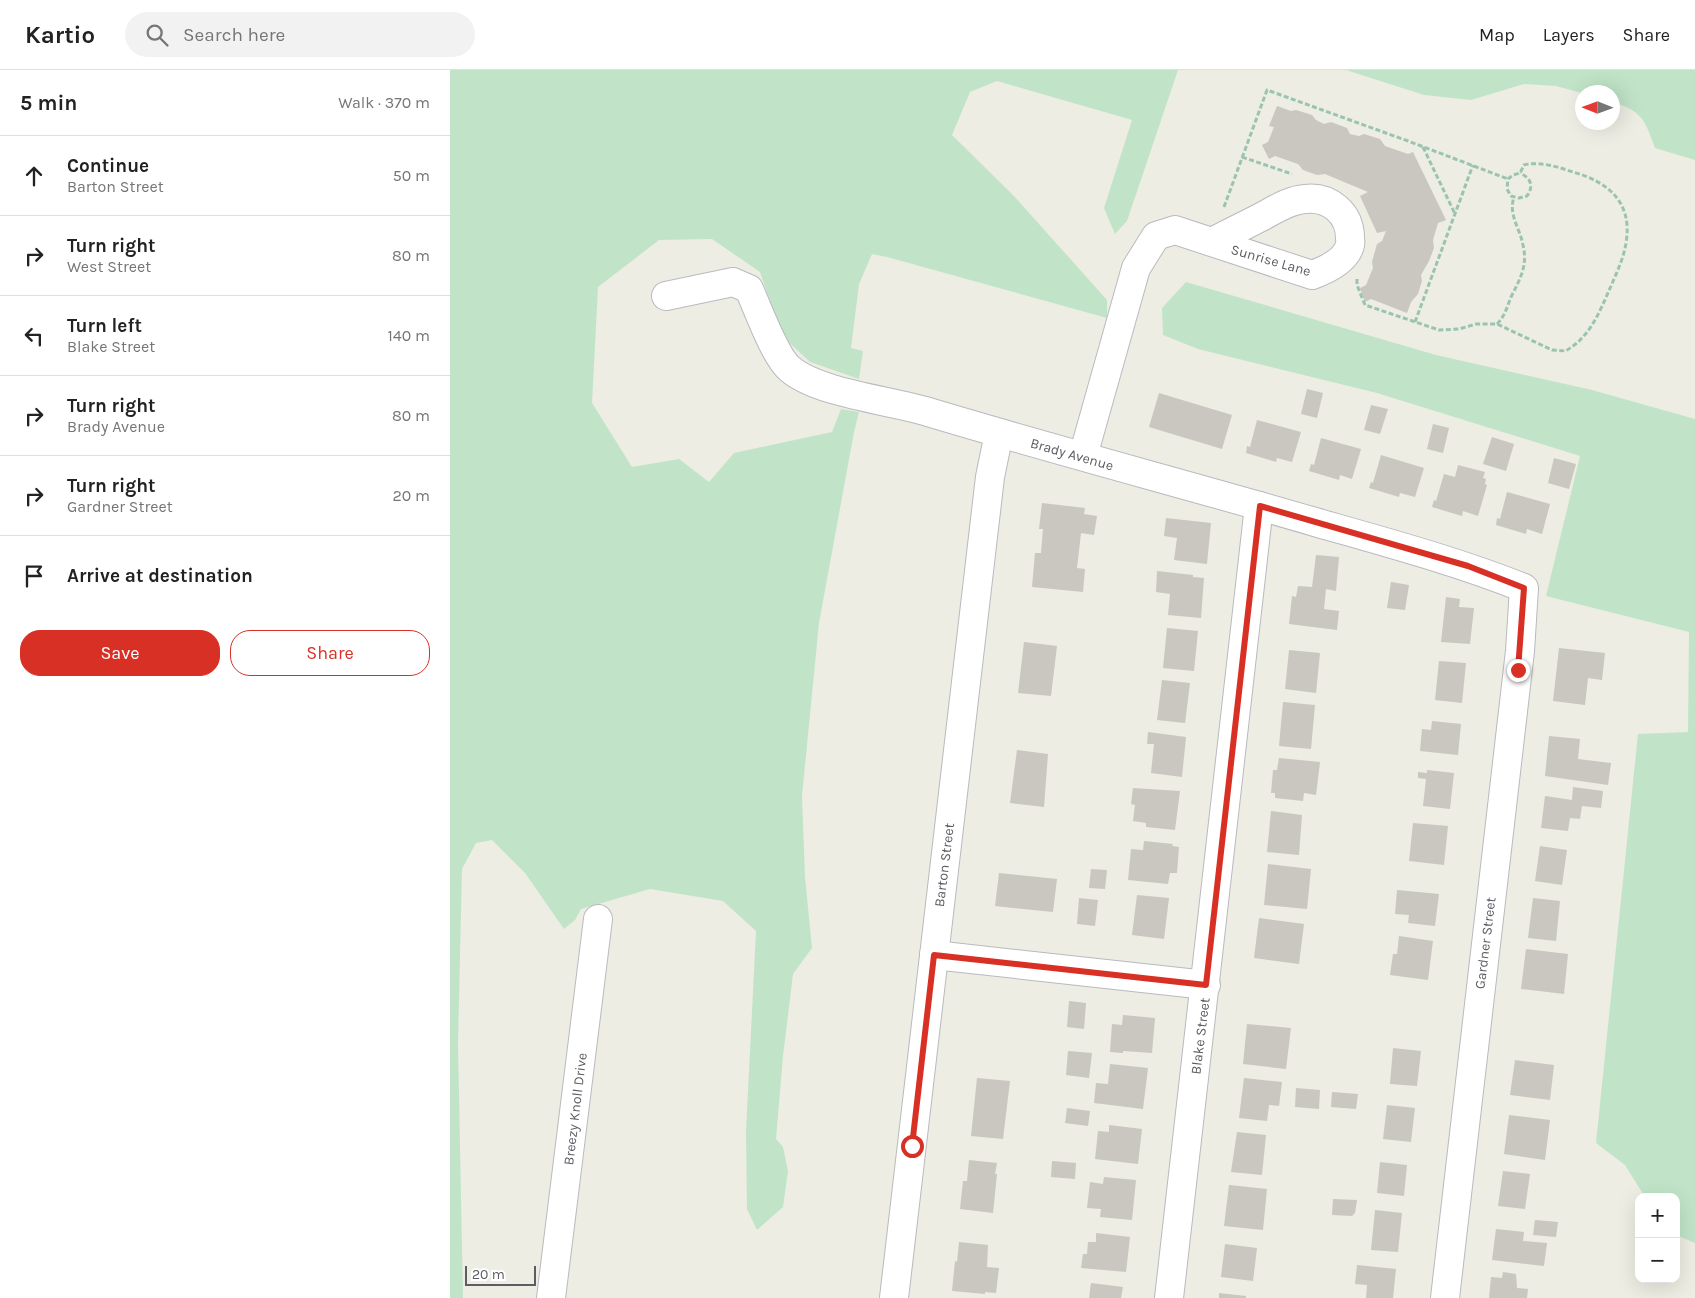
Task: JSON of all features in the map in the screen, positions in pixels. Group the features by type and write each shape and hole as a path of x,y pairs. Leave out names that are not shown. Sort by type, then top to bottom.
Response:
{"street":[{"path":"1083,456 1136,268 1156,236 1176,230 1212,242"},
{"name":"Brady Avenue","path":"666,296 732,282 750,289 780,358 790,370 821,386 909,406 1260,506 1468,566 1524,588"},
{"name":"Barton Street","path":"894,1298 990,477 999,433"},
{"name":"Blake Street","path":"1169,1298 1260,506"},
{"name":"Gardner Street","path":"1445,1298 1520,651 1524,588"},
{"name":"Breezy Knoll Drive","path":"551,1298 598,919"},
{"path":"934,955 1206,985"}],"path":[{"path":"1221,214 1267,90 1508,179"},
{"path":"1423,147 1455,215"},
{"path":"1360,271 1357,285 1365,305 1439,330 1459,329 1476,324 1497,324 1552,350 1566,351 1581,340 1599,312 1618,269 1626,243 1627,219 1618,199 1606,185 1588,176 1557,167 1531,163 1524,165 1520,173"},
{"path":"1415,322 1473,165"},
{"path":"1520,173 1528,176 1532,182 1531,190 1527,196 1518,198 1511,196 1507,189 1508,179 1520,173"},
{"path":"1497,324 1503,318 1523,274 1525,262 1523,244 1512,215 1511,206 1514,196"}],"green space":[{"path":"450,70 1178,70 1127,221 1115,234 1104,208 1132,120 997,81 970,92 952,135 1014,196 1107,300 1107,318 872,254 859,284 851,348 863,351 859,379 810,362 782,336 760,272 712,239 659,240 598,287 592,403 632,467 679,459 709,482 734,453 832,432 841,409 859,412 819,623 802,796 805,877 812,948 793,974 783,1056 776,1139 783,1147 788,1171 783,1207 757,1230 747,1209 746,1131 756,931 723,901 650,889 581,909 575,920 564,929 525,873 492,840 476,843 462,869 458,1044 463,1298 450,1298"},
{"path":"1346,70 1695,70 1695,160 1655,148 1641,118 1620,104 1620,85 1575,85 1575,91 1556,86 1524,84 1471,100 1424,95"},
{"path":"1186,282 1436,355 1592,390 1695,419 1695,1243 1680,1237 1680,1193 1642,1193 1625,1165 1596,1143 1638,734 1688,732 1689,632 1546,596 1580,456 1377,393 1198,349 1163,335 1162,308"}],"building":[{"path":"1277,106 1312,115 1316,120 1324,124 1331,122 1347,128 1350,134 1359,136 1364,134 1380,139 1385,146 1408,154 1413,152 1446,220 1438,223 1433,240 1434,248 1421,275 1422,281 1418,294 1411,302 1407,313 1371,299 1365,302 1360,288 1366,285 1373,268 1372,262 1377,244 1382,241 1386,231 1377,233 1360,196 1368,192 1325,174 1317,175 1303,170 1298,164 1275,156 1269,159 1262,145 1268,142 1274,127 1269,126"},
{"path":"1307,389 1323,393 1317,418 1301,414"},
{"path":"1159,393 1232,415 1222,449 1149,427"},
{"path":"1371,405 1388,409 1380,434 1364,430"},
{"path":"1257,420 1301,432 1292,462 1277,458 1276,462 1246,453 1247,446 1250,447"},
{"path":"1433,424 1449,428 1443,453 1427,449"},
{"path":"1492,437 1514,444 1506,471 1483,464"},
{"path":"1321,438 1361,449 1352,479 1340,475 1339,480 1309,471 1311,464 1314,465"},
{"path":"1381,455 1424,468 1415,497 1400,493 1399,497 1369,488 1371,482 1373,483"},
{"path":"1554,458 1576,464 1569,489 1548,483"},
{"path":"1458,465 1485,472 1483,478 1486,479 1485,484 1487,485 1478,516 1463,511 1462,516 1432,507 1434,500 1436,501 1444,474 1455,477"},
{"path":"1507,492 1550,504 1542,534 1527,529 1526,534 1496,525 1497,518 1500,519"},
{"path":"1042,503 1085,508 1084,514 1097,516 1094,535 1081,533 1077,568 1085,569 1083,592 1032,587 1035,553 1041,553 1043,529 1039,529"},
{"path":"1166,518 1211,523 1207,564 1174,560 1177,538 1164,536"},
{"path":"1316,555 1339,557 1336,591 1326,589 1324,609 1339,611 1337,630 1289,624 1292,596 1296,597 1298,586 1312,587"},
{"path":"1157,571 1204,578 1201,618 1168,615 1170,594 1156,592"},
{"path":"1391,582 1409,585 1405,610 1387,608"},
{"path":"1446,597 1460,599 1459,607 1474,608 1470,644 1441,642"},
{"path":"1167,628 1198,631 1194,671 1163,668"},
{"path":"1024,642 1057,646 1051,696 1018,693"},
{"path":"1559,648 1605,653 1602,680 1588,678 1585,705 1553,701"},
{"path":"1289,650 1320,653 1316,693 1285,689"},
{"path":"1439,661 1466,663 1462,703 1435,700"},
{"path":"1162,680 1190,683 1185,723 1157,720"},
{"path":"1283,702 1315,705 1311,749 1279,746"},
{"path":"1432,721 1461,724 1458,755 1420,751 1422,729 1431,730"},
{"path":"1148,732 1186,737 1182,777 1151,773 1154,744 1147,744"},
{"path":"1549,736 1580,739 1578,759 1611,763 1608,785 1545,776"},
{"path":"1017,750 1048,754 1044,807 1010,803"},
{"path":"1279,758 1320,762 1316,795 1304,793 1303,801 1275,798 1275,793 1271,793 1273,770 1277,770"},
{"path":"1427,770 1454,773 1450,809 1423,806 1426,779 1418,778 1418,772 1427,773"},
{"path":"1573,787 1603,791 1601,808 1582,806 1580,819 1570,818 1568,831 1541,828 1545,796 1572,800"},
{"path":"1133,788 1180,791 1175,830 1146,827 1146,823 1133,821 1135,805 1131,804"},
{"path":"1271,811 1302,815 1299,855 1267,852"},
{"path":"1413,823 1448,826 1444,865 1409,861"},
{"path":"1144,841 1173,844 1172,846 1179,847 1177,873 1170,873 1168,884 1128,880 1131,849 1143,850"},
{"path":"1540,846 1567,850 1562,885 1535,881"},
{"path":"1268,864 1311,869 1307,909 1264,905"},
{"path":"1091,869 1107,870 1105,889 1089,888"},
{"path":"999,873 1057,879 1053,912 995,906"},
{"path":"1397,890 1439,894 1435,926 1408,923 1409,915 1395,914"},
{"path":"1137,895 1169,898 1164,939 1132,935"},
{"path":"1079,898 1098,900 1095,926 1077,924"},
{"path":"1533,898 1560,901 1556,941 1528,938"},
{"path":"1259,918 1304,924 1299,964 1254,958"},
{"path":"1399,936 1433,941 1428,980 1390,975 1393,954 1397,954"},
{"path":"1526,949 1568,954 1564,994 1521,989"},
{"path":"1069,1001 1086,1003 1084,1029 1067,1027"},
{"path":"1123,1015 1155,1018 1152,1053 1110,1052 1112,1024 1122,1025"},
{"path":"1247,1024 1291,1028 1286,1069 1243,1064"},
{"path":"1393,1048 1421,1051 1417,1086 1390,1084"},
{"path":"1068,1051 1092,1053 1089,1078 1066,1075"},
{"path":"1515,1060 1554,1065 1550,1100 1510,1095"},
{"path":"1110,1064 1148,1068 1143,1109 1094,1103 1096,1083 1108,1084"},
{"path":"977,1078 1010,1081 1003,1139 971,1136"},
{"path":"1244,1078 1282,1082 1279,1106 1269,1105 1267,1121 1239,1118"},
{"path":"1296,1088 1320,1090 1319,1109 1295,1107"},
{"path":"1332,1092 1358,1094 1356,1109 1331,1107"},
{"path":"1387,1105 1415,1108 1411,1142 1383,1139"},
{"path":"1067,1108 1090,1111 1088,1126 1065,1123"},
{"path":"1509,1115 1550,1120 1545,1160 1504,1154"},
{"path":"1109,1125 1142,1129 1138,1164 1095,1159 1098,1131 1109,1132"},
{"path":"1237,1132 1266,1135 1262,1175 1231,1172"},
{"path":"969,1160 997,1163 993,1213 960,1209 963,1181 967,1181"},
{"path":"1052,1161 1076,1163 1075,1179 1051,1177"},
{"path":"1380,1162 1407,1165 1404,1196 1377,1193"},
{"path":"1503,1171 1530,1174 1525,1209 1498,1206"},
{"path":"1104,1177 1136,1180 1132,1220 1100,1217 1101,1209 1087,1208 1090,1182 1103,1184"},
{"path":"1229,1185 1267,1189 1263,1230 1224,1226"},
{"path":"1333,1199 1357,1200 1355,1213 1352,1216 1332,1215"},
{"path":"1375,1210 1402,1213 1398,1252 1371,1250"},
{"path":"1535,1220 1558,1222 1556,1237 1533,1235"},
{"path":"1496,1229 1524,1232 1523,1241 1547,1243 1544,1266 1492,1260"},
{"path":"1096,1233 1130,1237 1126,1272 1081,1268 1083,1254 1087,1254 1088,1242 1096,1242"},
{"path":"959,1242 988,1245 987,1267 999,1268 996,1293 952,1291"},
{"path":"1225,1244 1257,1248 1253,1281 1221,1277"},
{"path":"1357,1265 1396,1269 1393,1298 1366,1298 1367,1285 1355,1284"},
{"path":"1503,1272 1516,1274 1517,1288 1528,1289 1527,1298 1489,1298 1491,1277 1502,1278"},
{"path":"1091,1283 1123,1287 1121,1298 1089,1298"},
{"path":"1219,1293 1246,1296 1246,1298 1219,1298"}],"route":[{"path":"912,1146 934,955 1206,985 1260,506 1468,566 1524,588 1518,670"}]}
